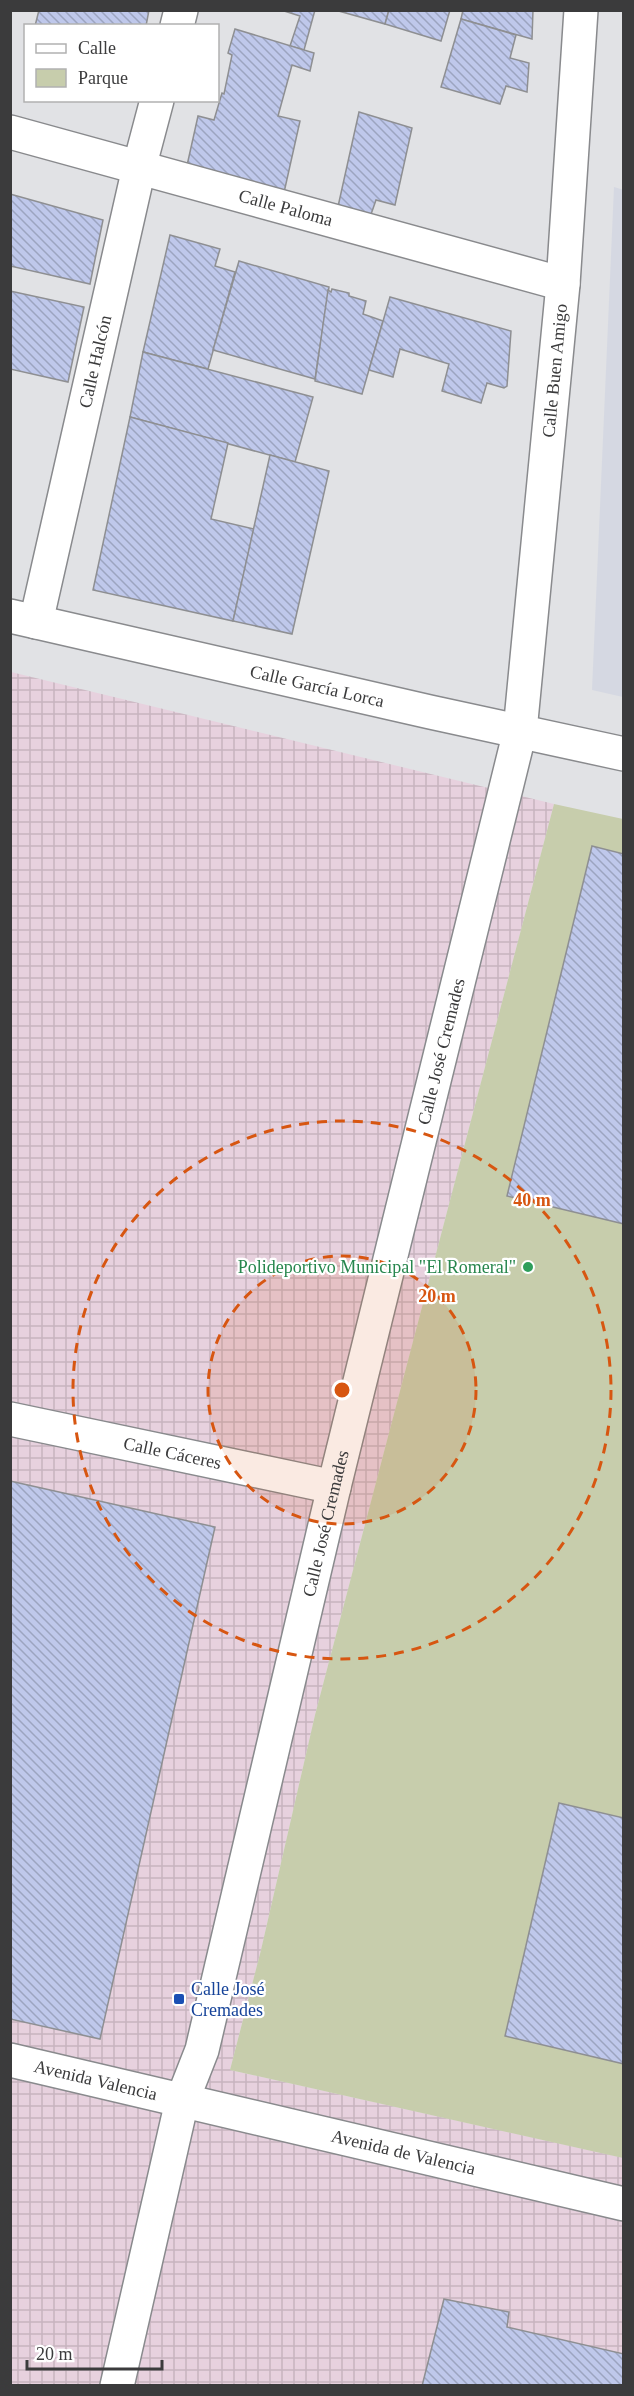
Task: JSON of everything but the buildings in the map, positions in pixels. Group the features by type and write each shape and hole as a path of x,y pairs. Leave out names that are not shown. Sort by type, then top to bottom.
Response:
{"street":[{"name":"Calle Buen Amigo","path":"520,731 563,284 581,10"},
{"name":"Calle Halcón","path":"23,619 156,102"},
{"name":"Calle Paloma","path":"10,132 563,284"},
{"name":"Calle García Lorca","path":"23,619 624,754"},
{"name":"Calle José Cremades","path":"117,2385 182,2101 202,2050 334,1487 520,731"},
{"name":"Calle Cáceres","path":"10,1419 334,1487"},
{"name":"Avenida Valencia","path":"10,2060 182,2101"},
{"name":"Avenida de Valencia","path":"182,2101 624,2204"}],"shaded area":[{"path":"614,187 624,190 623,697 592,690"},
{"path":"11,672 554,804 315,1715 261,1950 230,2070 624,2158 623,2385 11,2386"}],"green space":[{"name":"Polideportivo Municipal \"El Romeral\"","path":"554,804 623,819 623,2158 230,2070 261,1950 315,1715"}],"place":[{"name":"Polideportivo Municipal \"El Romeral\"","path":"528,1267"},
{"name":"Calle José Cremades","path":"179,1999"}]}
